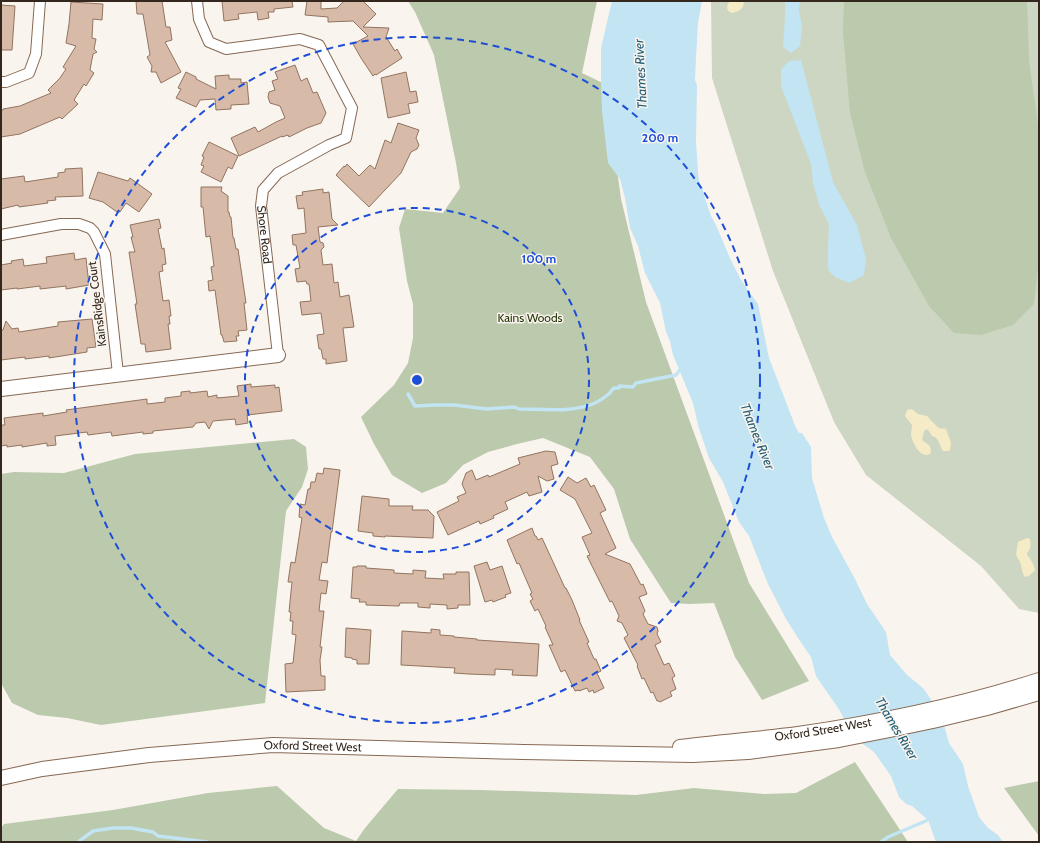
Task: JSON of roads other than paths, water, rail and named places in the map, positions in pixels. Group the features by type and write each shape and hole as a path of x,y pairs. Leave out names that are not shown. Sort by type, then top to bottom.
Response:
{"main road":[{"name":"Shore Road","path":"1,389 278,355"},
{"name":"Oxford Street West","path":"747,745 805,733 915,714 1000,692 1039,680"},
{"name":"Oxford Street West","path":"1,778 42,769 149,755 273,745 626,754 840,740 967,713 1039,693"}],"street":[{"path":"1,82 6,82 29,73 36,54 40,1"},
{"name":"Shore Road","path":"197,1 199,19 209,42 226,48 300,39 319,45 352,108 346,138 329,145 278,173 263,190 261,206 278,355"},
{"name":"KainsRidge Court","path":"1,235 61,224 79,224 90,228 94,232 105,254 118,374"}],"water":[{"name":"Thames River","path":"612,1 702,1 698,23 695,80 697,85 696,142 699,181 703,188 711,216 741,280 758,304 769,358 796,428 799,433 802,433 811,447 812,478 824,518 832,537 867,604 886,632 890,655 907,675 923,688 941,714 949,743 963,764 968,786 979,817 988,828 998,835 1003,842 936,842 928,820 899,797 891,776 874,752 852,736 840,711 816,676 811,657 786,619 768,584 749,536 739,522 723,482 709,458 698,425 693,403 673,355 670,341 666,332 660,303 645,273 638,246 630,228 620,179 608,163 602,111 601,48"},
{"path":"785,1 800,1 799,10 802,27 800,46 791,53 783,47"},
{"path":"801,60 833,182 857,225 866,259 864,275 849,283 835,277 828,270 829,224 819,205 813,183 811,164 781,86 781,69 789,61"}],"waterway":[{"path":"408,394 415,406 454,405 487,409 514,407 519,409 567,409 586,406 597,402 610,393 614,388 619,388 619,386 633,387 636,383 676,375 682,367"},
{"path":"881,842 888,837 932,817"},
{"path":"78,842 93,831 113,828 131,828 153,832 158,836 207,842"}],"park label":[{"name":"Kains Woods","path":"530,318"}]}
